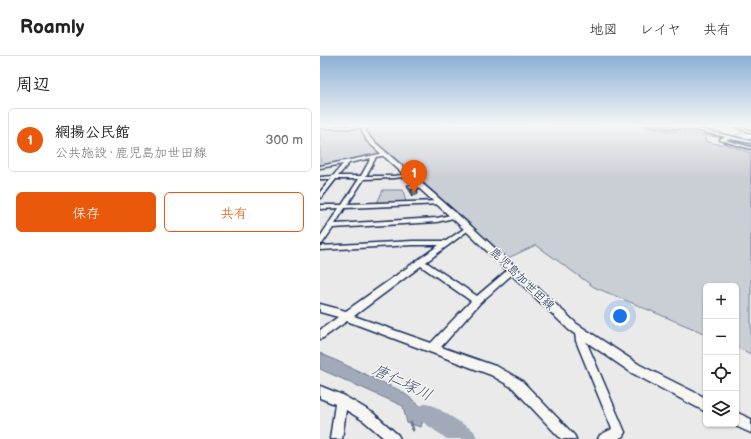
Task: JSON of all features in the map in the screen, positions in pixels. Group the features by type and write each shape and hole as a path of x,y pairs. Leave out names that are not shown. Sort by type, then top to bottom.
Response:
{"main road":[{"name":"鹿児島加世田線","path":"373,143 468,228 546,303 580,332 636,369 703,403"},
{"path":"739,420 751,426"}],"street":[{"path":"732,143 751,148"},
{"path":"320,167 385,154"},
{"path":"320,242 374,156"},
{"path":"320,196 347,162"},
{"path":"320,178 394,177 409,175"},
{"path":"320,207 440,203"},
{"path":"330,226 436,220 455,216"},
{"path":"320,335 468,228"},
{"path":"320,248 413,243 446,243"},
{"path":"420,262 477,301"},
{"path":"433,348 477,301 513,270"},
{"path":"320,308 347,315 351,319 484,366 516,384 570,439"},
{"path":"580,332 581,341 620,436 604,439"},
{"path":"320,392 341,400 376,421 394,439"},
{"path":"336,439 341,400"}],"shaded area":[{"path":"320,143 712,143 726,144 751,153 751,354 739,348 739,283 703,283 703,333 594,287 536,245 508,258 385,154 320,165"},
{"path":"383,190 403,190 406,203 377,203"}],"water":[{"path":"320,353 401,391 441,422 423,420 421,427 407,423 403,406 320,369"}],"building":[{"path":"412,184 417,188 411,190 407,185"}],"waterway":[{"name":"唐仁塚川","path":"427,413 466,439"},
{"path":"411,423 413,430"}],"place":[{"name":"網揚公民館","path":"414,193"}]}
